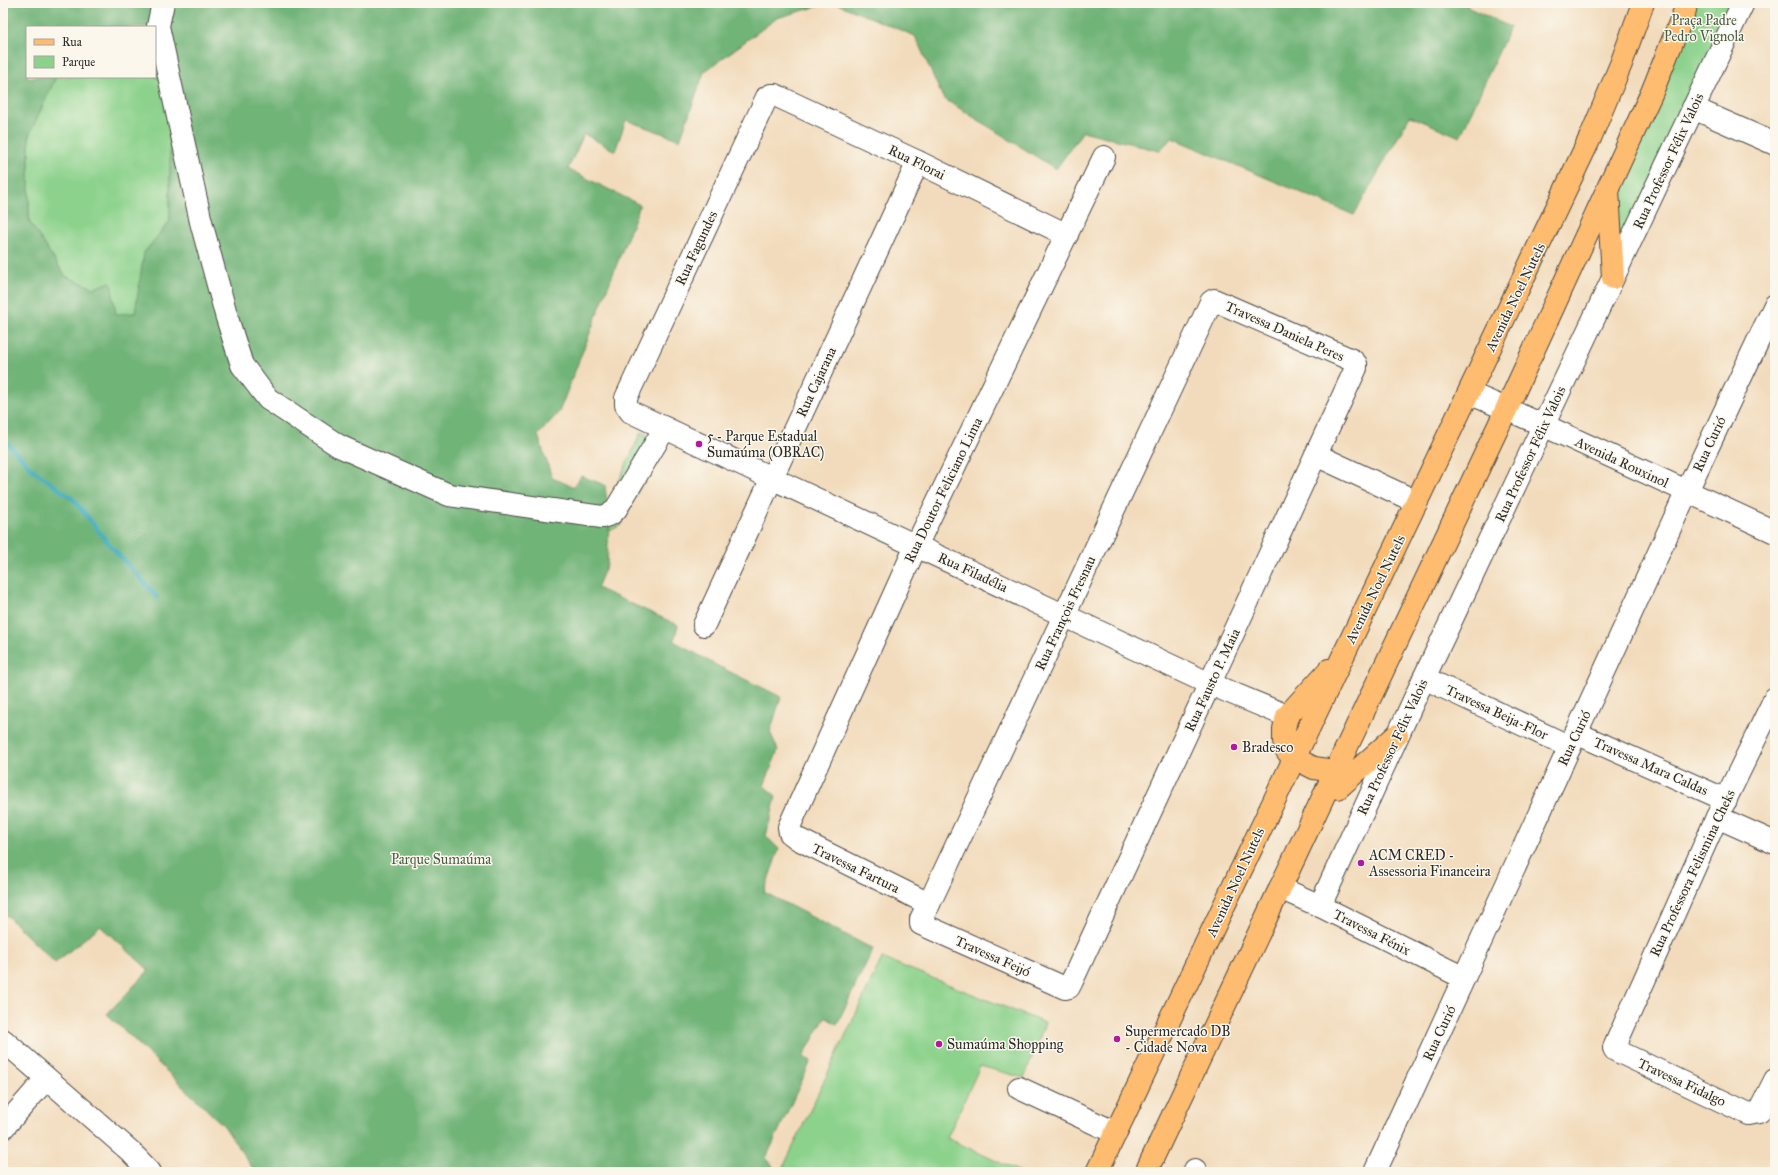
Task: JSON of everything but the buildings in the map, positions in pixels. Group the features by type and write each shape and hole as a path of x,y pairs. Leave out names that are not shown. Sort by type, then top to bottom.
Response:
{"main road":[{"name":"Avenida Noel Nutels","path":"1097,1172 1591,136 1621,64 1643,3"},
{"path":"1146,1172 1320,803 1342,775 1506,410 1652,92 1685,10 1686,3"},
{"path":"1608,186 1613,278"},
{"path":"1342,775 1314,768 1294,758 1287,751 1284,741 1284,729 1287,716 1345,651"},
{"path":"1342,775 1397,735"}],"street":[{"path":"163,3 158,26 201,222 242,366 268,399 339,446 449,495 602,517 611,514 616,509 665,428"},
{"name":"Rua Professor Félix Valois","path":"1320,906 1397,735 1743,3"},
{"name":"Rua Florai","path":"767,97 775,95 918,162 1067,235"},
{"name":"Rua Fagundes","path":"626,398 767,97"},
{"path":"1693,108 1775,144"},
{"name":"Rua Doutor Feliciano Lima","path":"789,827 916,546 1104,157"},
{"name":"Rua Cajarana","path":"704,625 918,162"},
{"name":"Travessa Daniela Peres","path":"1211,302 1217,300 1352,360 1356,364 1356,368"},
{"name":"Rua François Fresnau","path":"921,924 921,919 930,904 1064,614 1211,302"},
{"name":"Rua Curió","path":"1374,1172 1687,491 1775,305"},
{"name":"Rua Fausto P. Maia","path":"1065,988 1069,987 1072,981 1356,368"},
{"name":"Avenida Rouxinol","path":"1469,393 1543,425 1775,532"},
{"name":"Rua Filadélia","path":"626,398 626,405 631,412 1064,614 1210,684 1287,716"},
{"path":"1316,455 1417,502"},
{"name":"Travessa Beija-Flor","path":"1424,678 1573,740"},
{"name":"Rua Professora Felismina Cheks","path":"1615,1050 1615,1044 1721,808 1775,698"},
{"name":"Travessa Mara Caldas","path":"1573,740 1721,808 1775,843"},
{"path":"1342,775 1360,816"},
{"name":"Travessa Fartura","path":"789,827 790,833 798,839 930,904"},
{"name":"Travessa Fénix","path":"1280,888 1320,906 1464,978"},
{"name":"Travessa Feijó","path":"921,924 1065,988"},
{"path":"3,1040 130,1152 150,1172"},
{"name":"Travessa Fidalgo","path":"1615,1050 1749,1114 1759,1112 1775,1080"},
{"path":"3,1128 46,1078"},
{"path":"1019,1088 1116,1133"}],"green space":[{"name":"Parque Sumaúma","path":"3,3 829,3 777,18 704,72 680,140 626,120 615,151 584,134 568,169 640,205 559,412 538,435 552,478 574,487 581,476 605,485 609,525 607,564 597,588 678,625 674,641 716,665 781,697 770,732 778,750 764,786 776,796 766,836 779,849 764,892 873,949 837,1024 825,1017 803,1057 811,1061 766,1158 773,1166 770,1172 255,1172 224,1126 107,1014 149,970 100,926 55,963 3,912","holes":["26,26 156,26 156,77 162,81 170,126 170,221 144,253 135,313 116,314 111,282 94,288 65,276 29,221 29,135 56,78 26,78"]},
{"path":"835,3 1469,3 1467,7 1510,27 1460,137 1410,116 1354,215 1172,138 1159,151 1083,131 1056,169 943,98 915,36"},
{"name":"Praça Padre Pedro Vignola","path":"1686,3 1743,3 1613,278 1608,186"},
{"path":"156,77 162,81 170,126 170,221 144,253 136,313 116,315 94,289 65,276 29,221 29,135 56,78 156,78"},
{"path":"641,432 663,444 649,468 621,525 610,531 607,507"},
{"name":"Sumaúma Shopping","path":"882,958 1045,1023 1024,1078 980,1066 947,1138 1020,1172 781,1172"}],"waterway":[{"path":"3,439 33,470 74,500 109,544 157,597"}],"place":[{"name":"5 - Parque Estadual Sumaúma (OBRAC)","path":"699,444"},
{"name":"Bradesco","path":"1234,747"},
{"name":"ACM CRED - Assessoria Financeira","path":"1361,863"},
{"name":"Supermercado DB - Cidade Nova","path":"1117,1039"},
{"name":"Sumaúma Shopping","path":"939,1044"}]}
